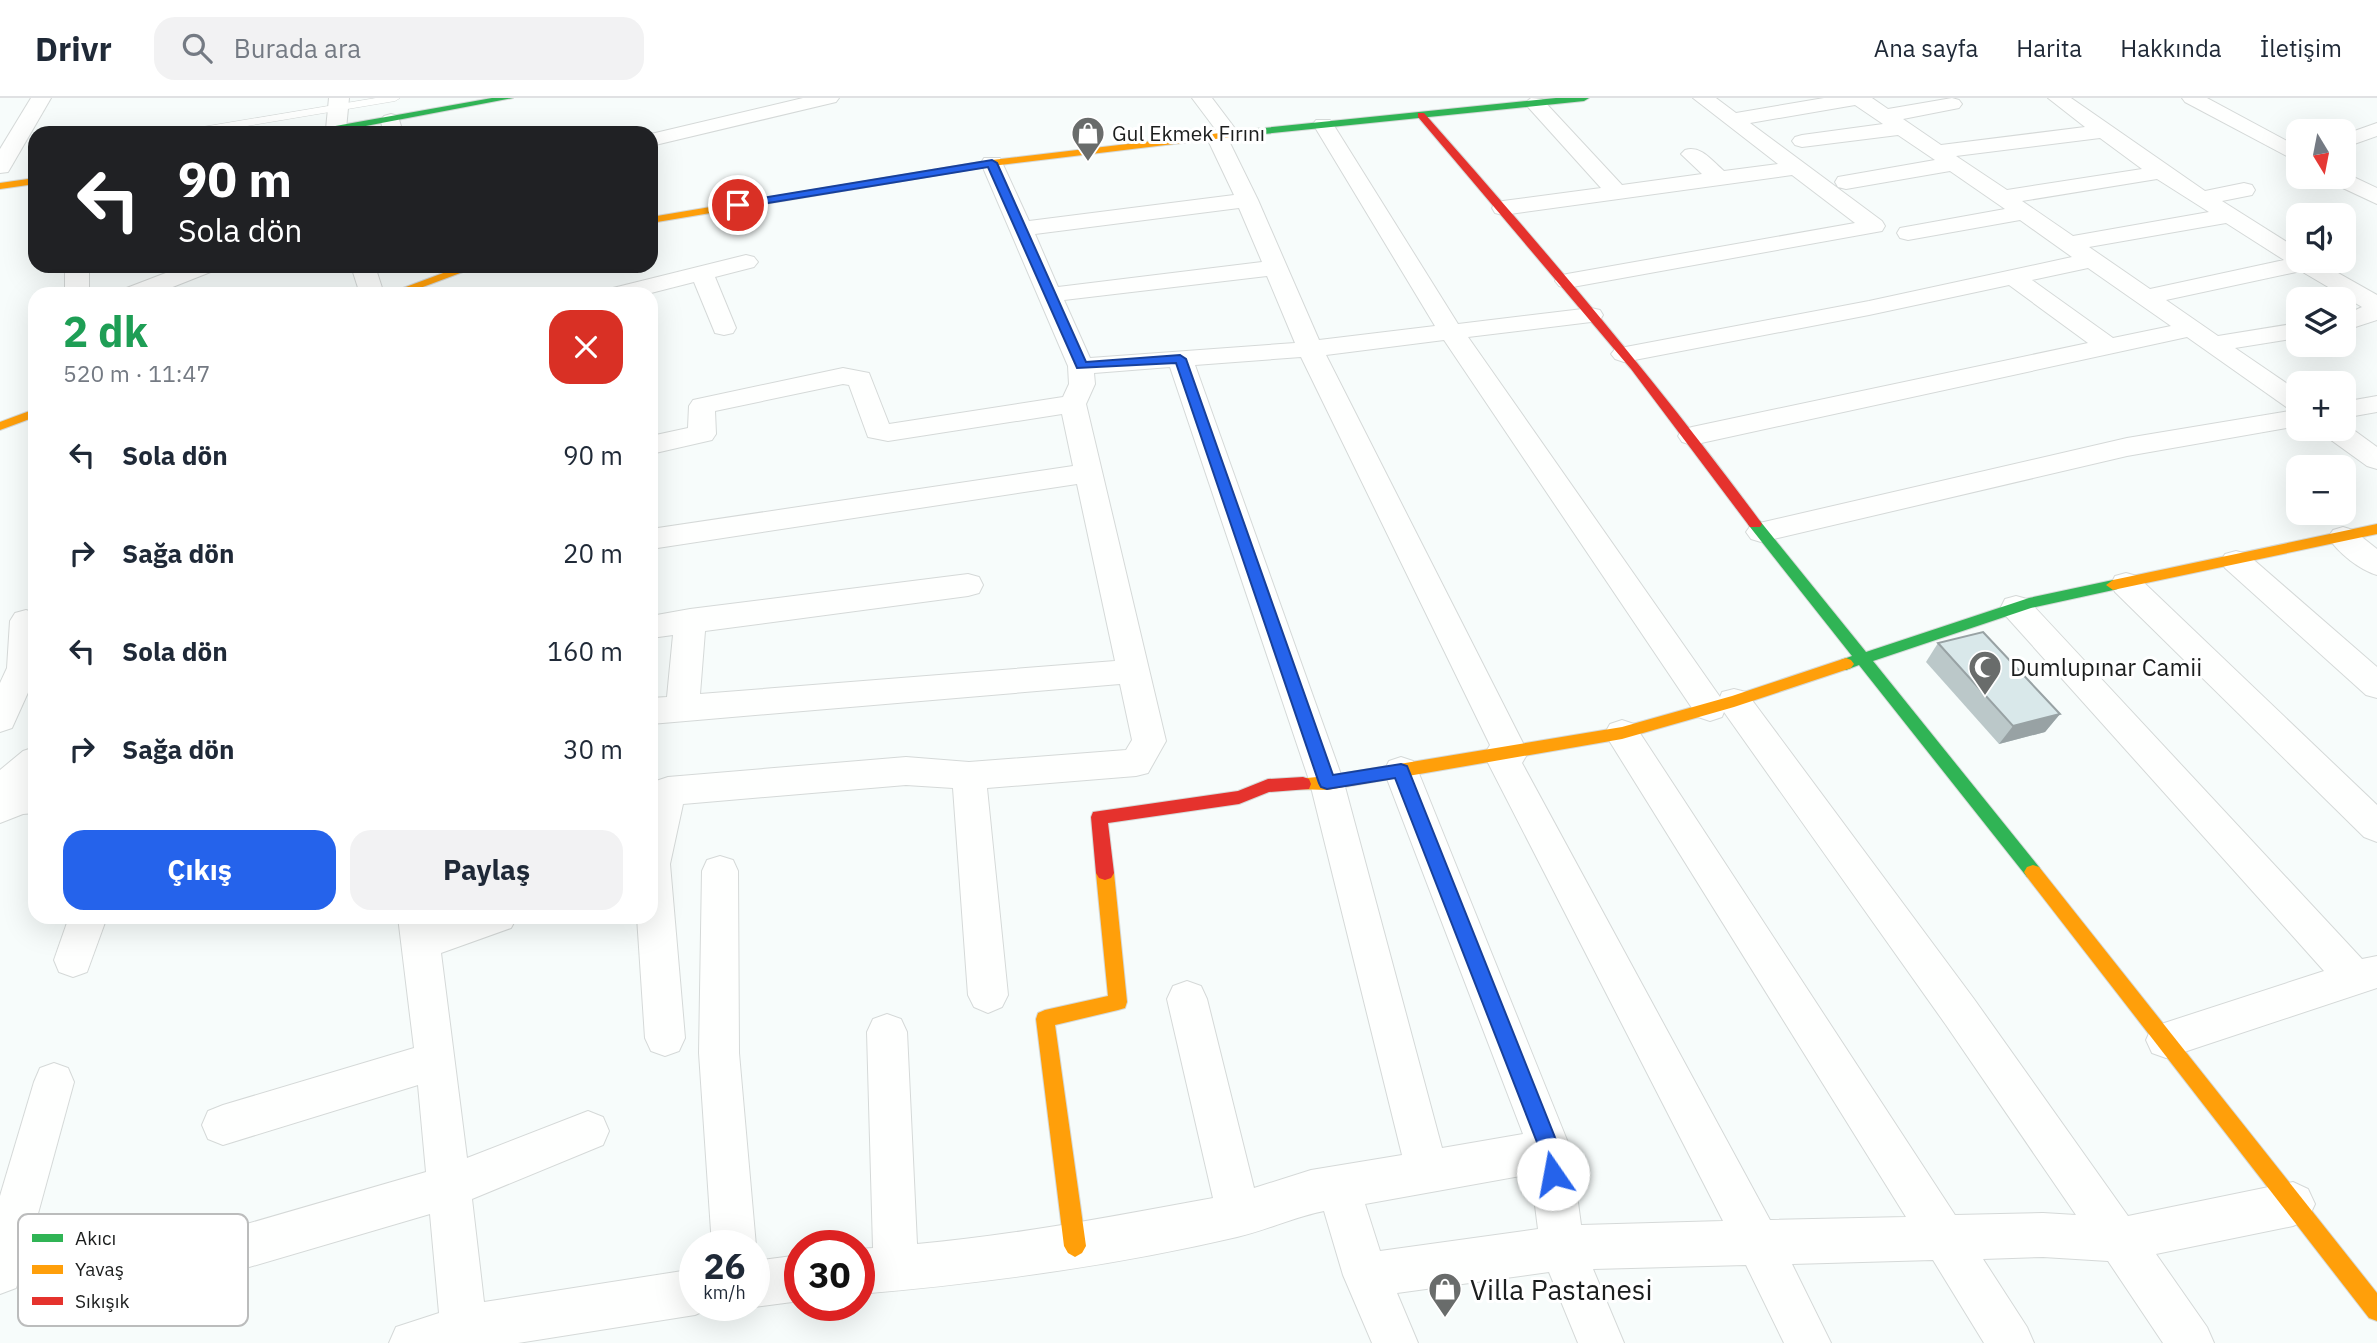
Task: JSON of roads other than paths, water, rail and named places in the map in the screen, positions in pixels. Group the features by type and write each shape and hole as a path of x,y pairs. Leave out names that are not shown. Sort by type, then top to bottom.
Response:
{"street":[{"path":"0,167 41,98"},
{"path":"658,138 829,98"},
{"path":"1202,98 1223,135 1247,200 1310,349 1506,754 1808,1343"},
{"path":"658,219 992,163 1223,135 1421,115 1502,102 1584,98"},
{"path":"1567,281 1874,226 1703,98"},
{"path":"1733,120 1859,98 2286,395"},
{"path":"2058,98 2161,172 2286,252"},
{"path":"2192,98 2286,150"},
{"path":"491,117 506,99"},
{"path":"392,126 506,99"},
{"path":"1544,101 1617,193"},
{"path":"336,126 339,102"},
{"path":"1802,141 1892,122 1952,104"},
{"path":"2223,115 2248,109"},
{"path":"1421,115 1567,281 1591,315 1692,436 1761,532 1864,657 2377,1310"},
{"path":"1323,124 1450,330 1722,704 1960,1012 2192,1343"},
{"path":"2356,137 2377,129"},
{"path":"1846,182 1943,158 2105,131"},
{"path":"1692,154 1719,178"},
{"path":"658,837 668,791 906,771 969,776 1136,763 1150,741 1073,404 1082,384 1081,366 992,163"},
{"path":"1503,208 1796,168"},
{"path":"2001,198 2161,172"},
{"path":"0,186 28,182"},
{"path":"2356,186 2377,197"},
{"path":"2201,198 2244,190"},
{"path":"1020,229 1247,200"},
{"path":"1908,233 2023,213"},
{"path":"2067,244 2228,216"},
{"path":"1624,354 1869,308 2091,260"},
{"path":"646,287 746,262"},
{"path":"2145,297 2286,264"},
{"path":"1048,295 1275,268"},
{"path":"151,287 187,273"},
{"path":"413,287 453,273"},
{"path":"702,273 724,328"},
{"path":"2325,273 2368,294 2376,305 2371,314 2356,319"},
{"path":"2012,277 2108,346"},
{"path":"1081,366 1310,349 1591,315"},
{"path":"1692,436 2108,346 2286,331"},
{"path":"1180,359 1327,783 1427,1170"},
{"path":"658,443 702,434 702,406 843,376 860,379 878,431 888,433 1073,404"},
{"path":"2356,408 2377,404"},
{"path":"0,426 28,416"},
{"path":"1761,532 2127,447 2286,420"},
{"path":"2351,441 2377,460"},
{"path":"658,538 1087,472"},
{"path":"1075,1246 1045,1019 1118,1002 1099,817 1239,797 1268,786 1327,783 1622,733 1722,704 2016,607 2377,529"},
{"path":"2343,537 2377,565"},
{"path":"2236,561 2377,685"},
{"path":"2126,583 2377,827"},
{"path":"658,625 968,585"},
{"path":"2016,607 2366,975 2166,1040"},
{"path":"690,620 666,710 1133,671"},
{"path":"0,719 23,668 26,621"},
{"path":"1622,733 2011,1343"},
{"path":"10,799 28,771"},
{"path":"1401,771 1550,1150 1562,1248 1601,1343"},
{"path":"969,776 988,995"},
{"path":"720,871 719,1052 733,1230"},
{"path":"73,960 86,924"},
{"path":"455,924 419,930 449,1187 478,1333"},
{"path":"656,924 665,1038"},
{"path":"1187,999 1239,1215"},
{"path":"887,1032 878,1270 979,1261 1075,1246 1239,1215 1311,1192 1550,1150"},
{"path":"223,1125 436,1061"},
{"path":"0,1272 54,1082"},
{"path":"248,1246 449,1187 588,1131"},
{"path":"1338,1188 1366,1275 1395,1343"},
{"path":"1366,1275 1562,1248 2043,1235 2118,1240 2293,1204"},
{"path":"412,1343 679,1295"}],"lane":[{"path":"220,126 339,102 395,98"}],"place":[{"name":"Gul Ekmek Fırını","path":"1088,163"},
{"name":"Dumlupınar Camii","path":"1985,697"},
{"name":"Villa Pastanesi","path":"1445,1319"}]}
